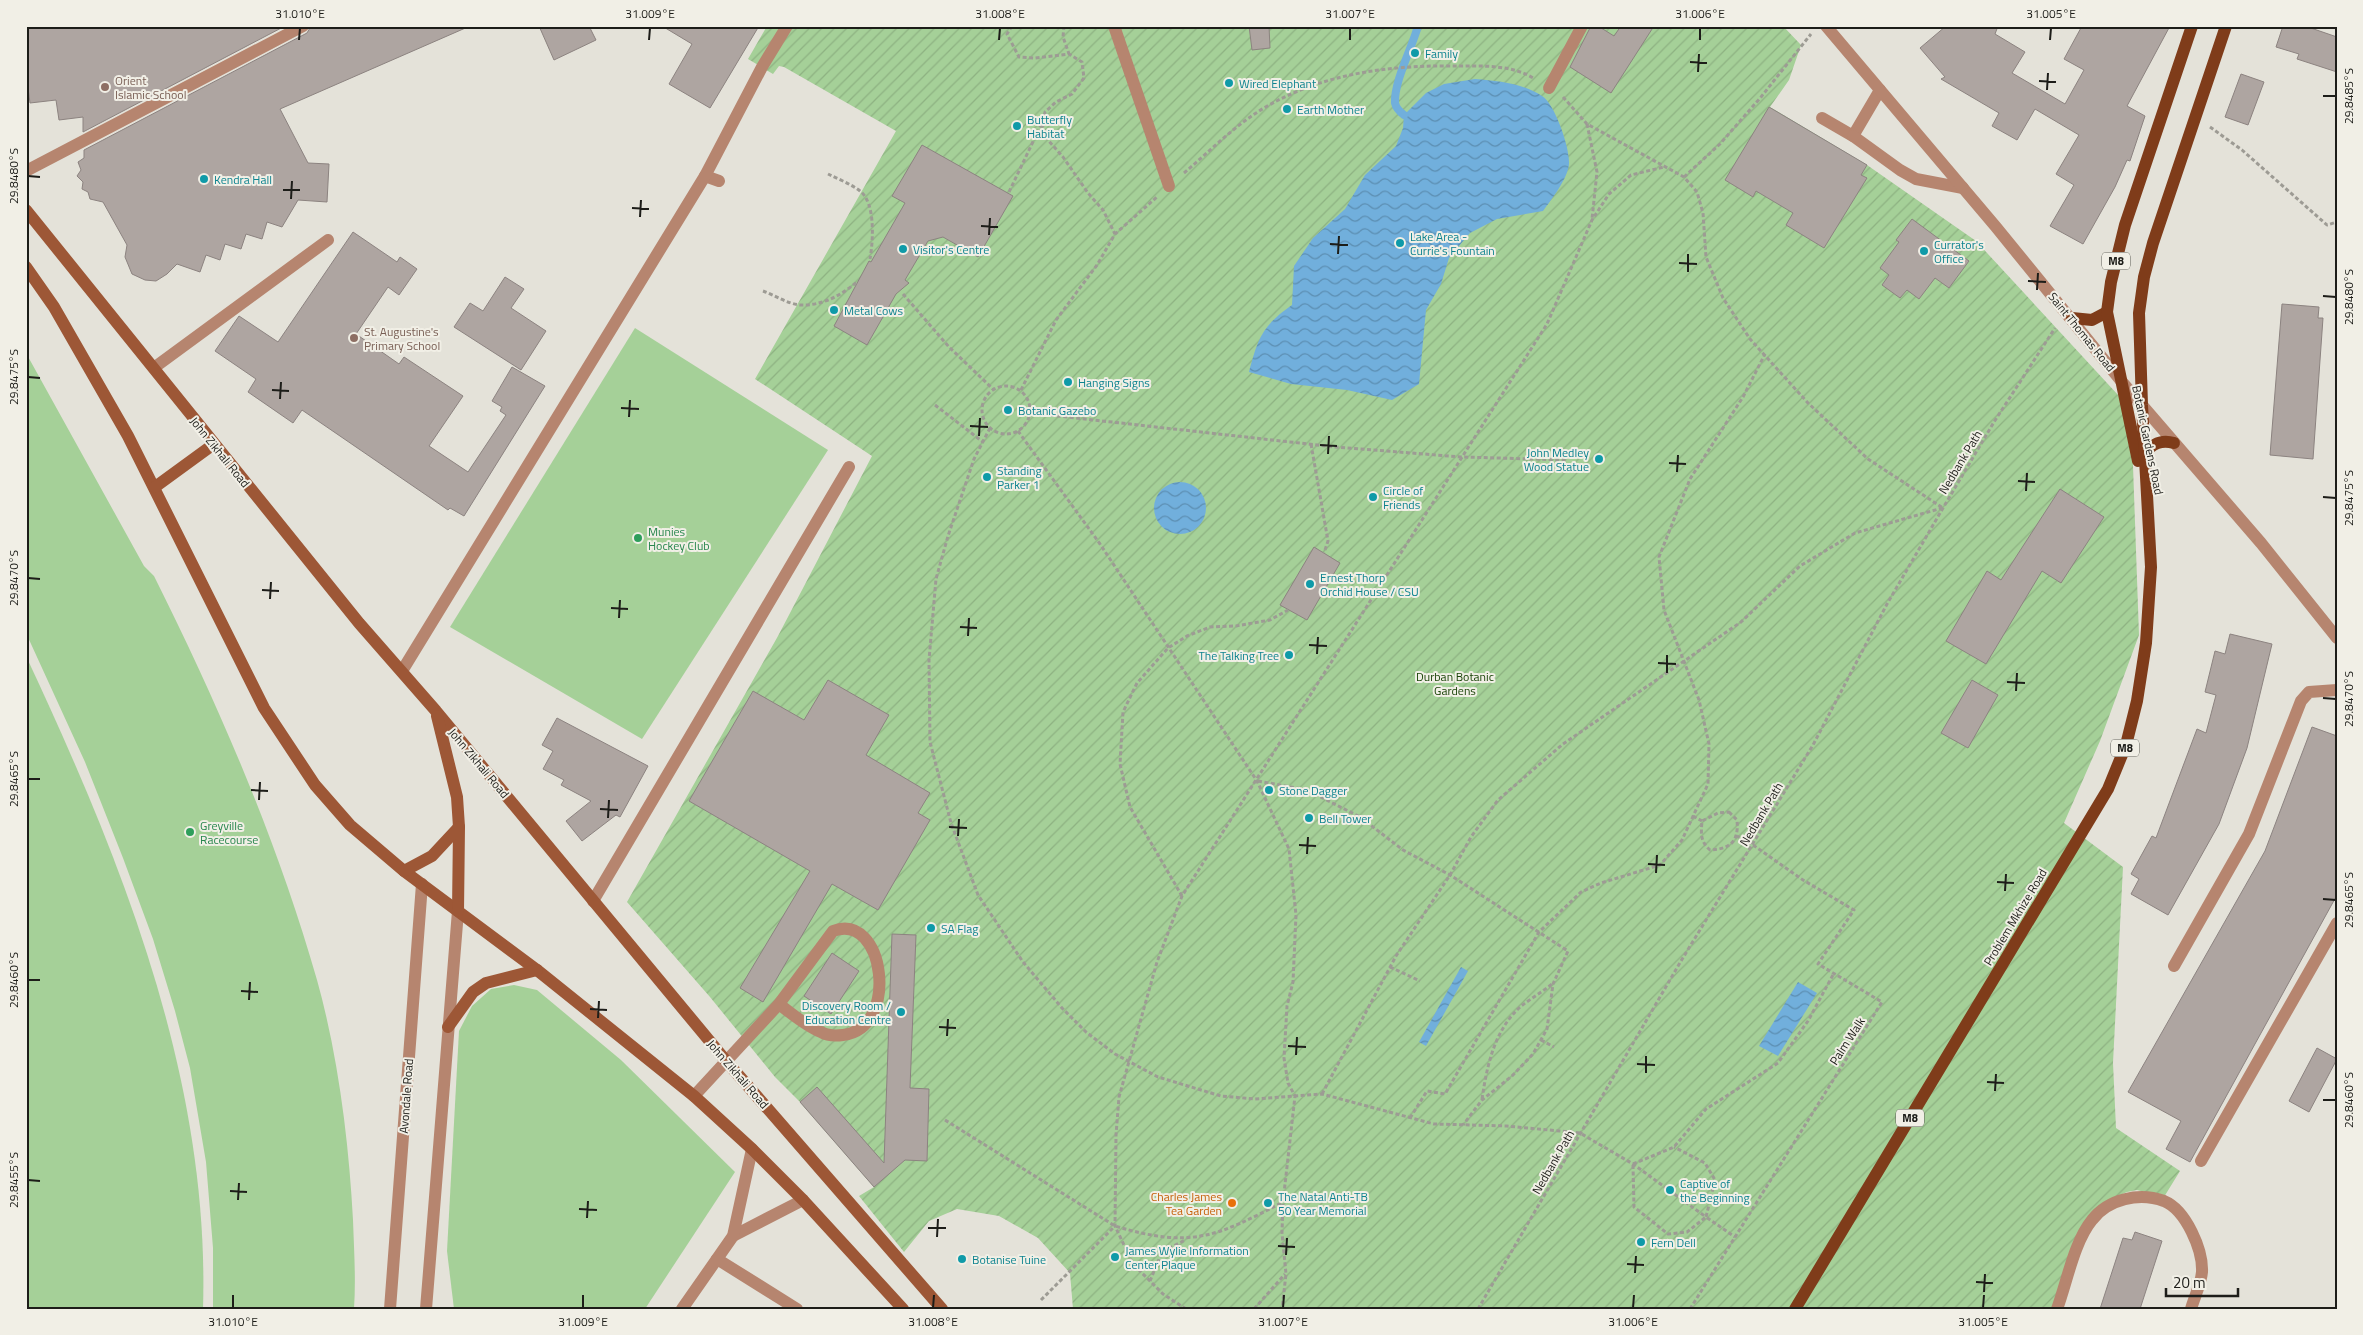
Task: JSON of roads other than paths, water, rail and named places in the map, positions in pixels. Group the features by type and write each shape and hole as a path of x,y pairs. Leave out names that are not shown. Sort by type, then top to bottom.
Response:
{"main road":[{"name":"Botanic Gardens Road","path":"2147,503 2107,312 2111,282 2125,226 2192,26"},
{"name":"Botanic Gardens Road","path":"2147,503 2139,313 2144,277 2153,243 2226,26"},
{"name":"John Zikhali Road","path":"26,210 155,367 214,444 328,585 436,711 727,1062 942,1309"},
{"path":"26,267 63,322 155,487 241,665 264,708 291,752 315,785 350,824 404,871 538,970 694,1096 752,1149 803,1200 902,1309"},
{"path":"2072,318 2092,320 2107,312"},
{"path":"2122,382 2132,382 2141,373"},
{"path":"2130,418 2134,410 2142,406"},
{"path":"2144,454 2149,448 2161,441 2174,443"},
{"path":"155,487 214,444"},
{"name":"Problem Mkhize Road","path":"1795,1309 2108,789 2126,745 2137,701 2146,644 2151,567 2147,503"},
{"path":"436,711 455,788 459,827 458,911"},
{"path":"404,871 432,856 459,827"},
{"path":"448,1027 473,992 486,983 538,970"}],"street":[{"path":"26,171 303,26"},
{"path":"402,671 705,176 762,67 787,26"},
{"path":"1114,26 1169,186"},
{"path":"1549,88 1582,26"},
{"name":"Saint Thomas Road","path":"1826,26 2072,318 2142,406 2261,544 2337,638"},
{"path":"1853,136 1880,90"},
{"path":"1822,118 1853,136 1900,170 1916,179 1963,188"},
{"path":"705,176 719,182"},
{"path":"155,367 328,240"},
{"path":"593,901 848,467"},
{"path":"2174,966 2249,834 2301,701 2309,692 2337,690"},
{"name":"Avondale Road","path":"390,1309 422,884"},
{"path":"426,1309 458,911"},
{"path":"2201,1161 2337,923"},
{"path":"694,1096 779,1004 833,931 848,928 857,931 868,941 876,956 880,975 880,989 877,1004 870,1018 860,1030 834,1036 821,1033 779,1004"},
{"path":"682,1309 733,1236 752,1149"},
{"path":"2057,1309 2080,1242 2092,1220 2108,1206 2132,1196 2165,1202 2183,1218 2196,1238 2202,1272 2190,1309"},
{"path":"733,1236 803,1200"},
{"path":"717,1259 797,1309"},
{"path":"428,1287 436,1309"}],"water":[{"path":"1475,79 1518,85 1542,96 1552,108 1561,127 1569,157 1568,170 1563,182 1543,211 1497,219 1470,233 1449,258 1441,284 1426,310 1419,384 1392,400 1347,390 1291,384 1249,372 1255,350 1268,326 1292,305 1294,266 1313,238 1345,209 1365,175 1396,146 1403,128 1404,115 1426,93 1444,84"},
{"path":"1175,482 1185,482 1194,486 1202,494 1206,508 1202,522 1194,530 1185,534 1175,534 1166,530 1158,522 1154,513 1154,503 1158,494 1166,486"},
{"path":"1461,967 1468,971 1426,1046 1419,1042"},
{"path":"1798,982 1817,993 1778,1056 1759,1046"}],"waterway":[{"path":"1404,115 1398,110 1395,103 1395,94 1418,26"}],"place":[{"name":"Family","path":"1415,53"},
{"name":"Wired Elephant","path":"1229,83"},
{"name":"Orient Islamic School","path":"105,87"},
{"name":"Earth Mother","path":"1287,109"},
{"name":"Butterfly Habitat","path":"1017,126"},
{"name":"Kendra Hall","path":"204,179"},
{"name":"Lake Area - Currie's Fountain","path":"1400,243"},
{"name":"Visitor's Centre","path":"903,249"},
{"name":"Currator's Office","path":"1924,251"},
{"name":"Metal Cows","path":"834,310"},
{"name":"St. Augustine's Primary School","path":"354,338"},
{"name":"Hanging Signs","path":"1068,382"},
{"name":"Botanic Gazebo","path":"1008,410"},
{"name":"John Medley Wood Statue","path":"1599,459"},
{"name":"Standing Parker 1","path":"987,477"},
{"name":"Circle of Friends","path":"1373,497"},
{"name":"Munies Hockey Club","path":"638,538"},
{"name":"Ernest Thorp Orchid House / CSU","path":"1310,584"},
{"name":"The Talking Tree","path":"1289,655"},
{"name":"Stone Dagger","path":"1269,790"},
{"name":"Bell Tower","path":"1309,818"},
{"name":"Greyville Racecourse","path":"190,832"},
{"name":"SA Flag","path":"931,928"},
{"name":"Discovery Room / Education Centre","path":"901,1012"},
{"name":"Captive of the Beginning","path":"1670,1190"},
{"name":"Charles James Tea Garden","path":"1232,1203"},
{"name":"The Natal Anti-TB 50 Year Memorial","path":"1268,1203"},
{"name":"Fern Dell","path":"1641,1242"},
{"name":"James Wylie Information Center Plaque","path":"1115,1257"},
{"name":"Botanise Tuine","path":"962,1259"}],"park label":[{"name":"Durban Botanic Gardens","path":"1455,683"}]}
